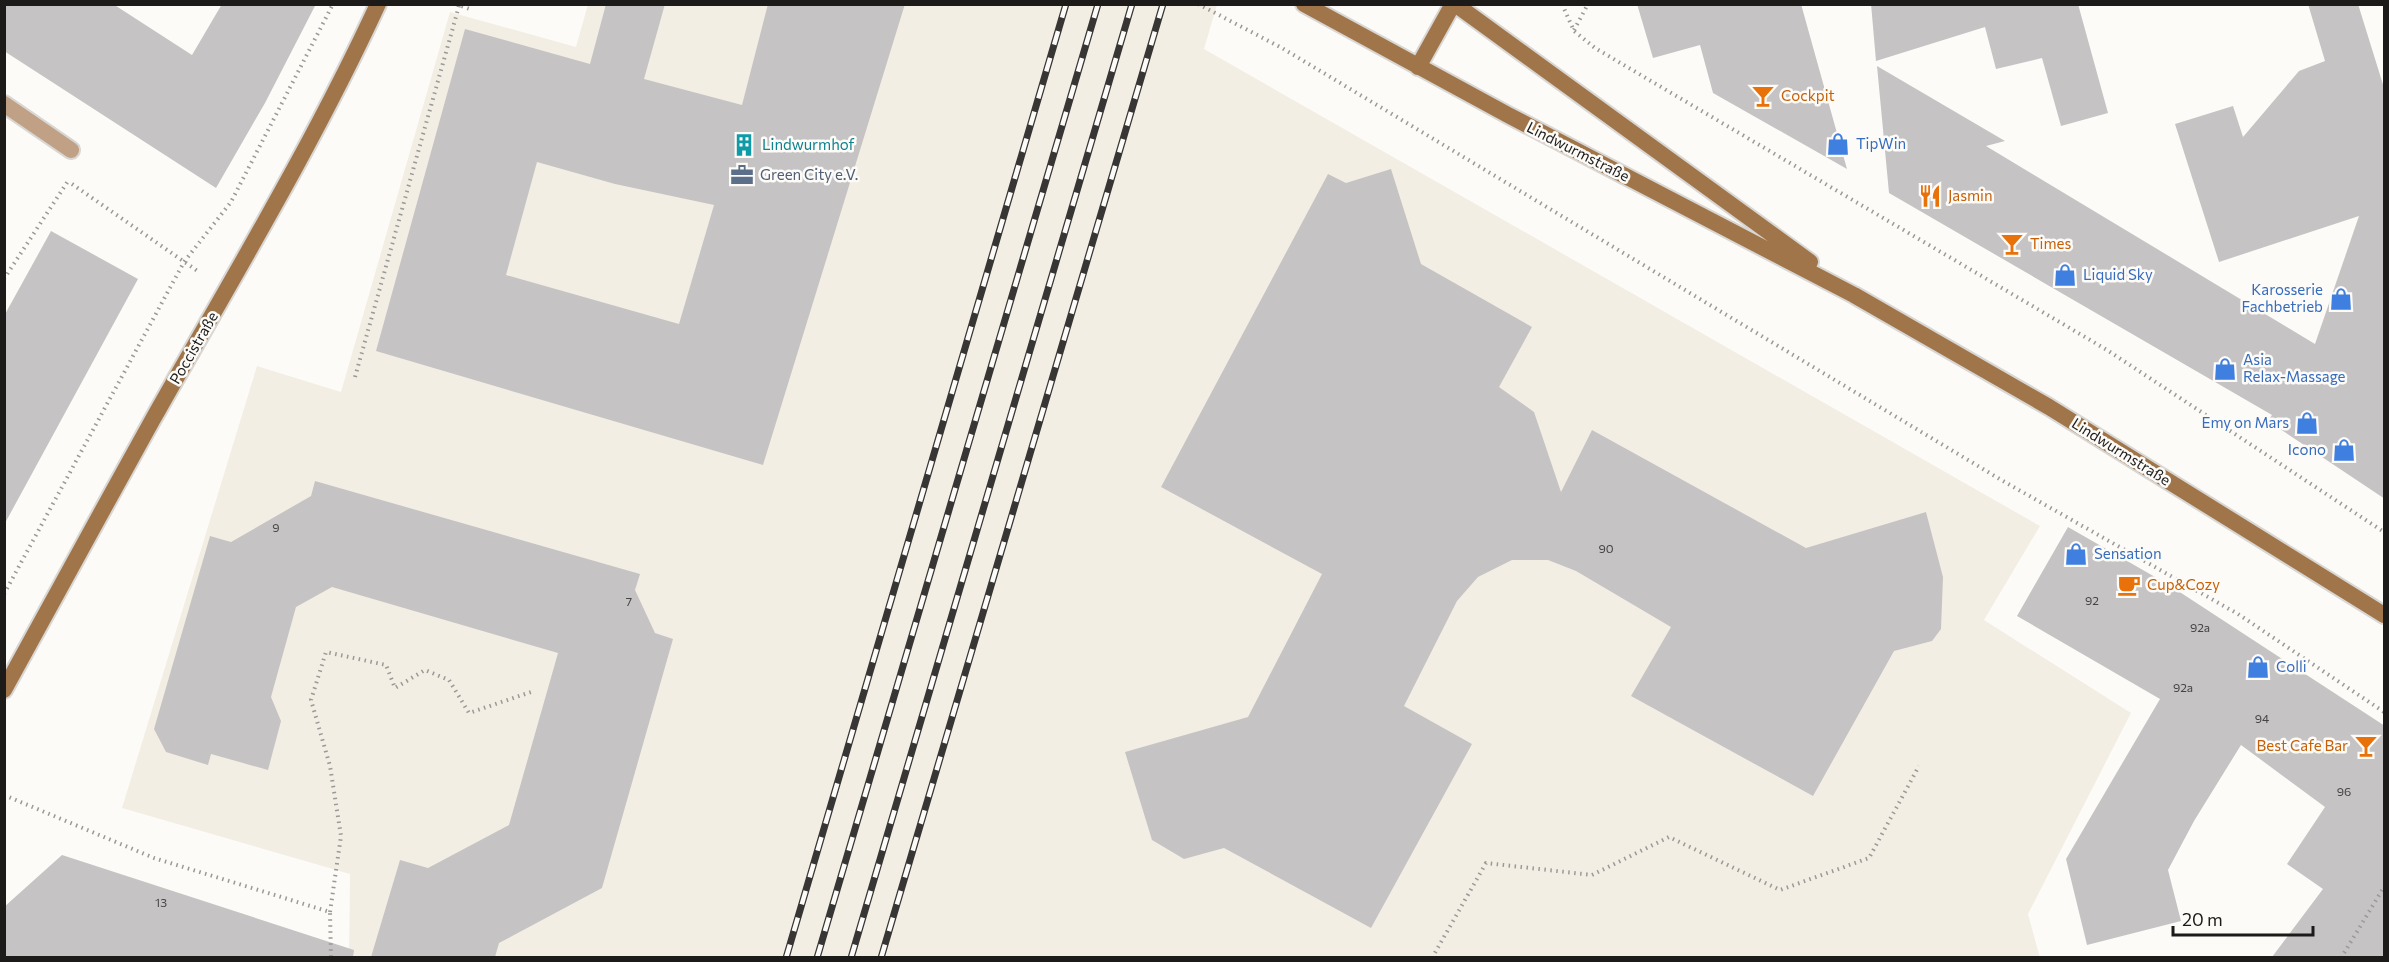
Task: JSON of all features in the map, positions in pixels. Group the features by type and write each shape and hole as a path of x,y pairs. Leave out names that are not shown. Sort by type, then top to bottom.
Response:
{"main road":[{"name":"Poccistraße","path":"4,690 350,68 378,4"},
{"name":"Lindwurmstraße","path":"1305,4 1418,67 1854,295 2049,407 2385,615"},
{"name":"Lindwurmstraße","path":"1454,4 1854,295"},
{"path":"1418,67 1454,4"}],"street":[{"path":"4,104 71,150"}],"path":[{"path":"4,594 184,262 231,202 333,4"},
{"path":"1198,4 1282,48 2003,482 2238,614 2385,712"},
{"path":"1562,4 1574,31 1595,48 2107,350 2385,532"},
{"path":"1574,31 1588,4"},
{"path":"355,377 458,5 470,9"},
{"path":"4,279 68,181 71,150"},
{"path":"68,181 226,291"},
{"path":"331,957 330,912 341,836 330,766 311,700 326,652 386,665 395,688 425,670 449,680 469,713 534,691"},
{"path":"1432,957 1486,863 1592,875 1669,837 1780,890 1869,858 1919,766"},
{"path":"4,795 154,858 330,912"},
{"path":"2341,957 2385,887"}],"shaded area":[{"path":"588,4 1217,5 1204,49 2040,526 1984,620 2131,713 2028,914 2040,958 349,957 350,874 122,808 257,366 341,392 450,12 576,47"}],"building":[{"path":"4,4 113,4 192,55 222,4 316,4 265,103 216,188 4,51"},
{"path":"606,4 665,4 644,79 742,105 768,4 905,4 763,465 376,351 465,29 590,64","holes":["537,162 615,184 714,205 679,324 506,275"]},
{"path":"1637,4 1801,4 1847,169 1713,93 1700,45 1653,58"},
{"path":"1871,4 2078,4 2108,113 2061,126 2042,58 1996,69 1985,27 1876,61"},
{"path":"2308,4 2358,4 2385,91 2385,499 2268,421 2272,415 1889,193 1877,66 2005,141 1986,146 2315,344 2359,216 2219,262 2175,124 2233,106 2243,137 2299,71 2325,61"},
{"path":"1391,169 1421,264 1532,327 1499,387 1534,412 1561,492 1592,430 1806,548 1926,512 1943,577 1941,629 1932,641 1894,651 1813,796 1631,696 1671,627 1576,571 1548,560 1512,560 1478,577 1457,601 1404,706 1472,744 1371,928 1224,848 1184,859 1152,840 1125,752 1248,717 1322,574 1161,487 1328,174 1346,183"},
{"path":"51,231 138,279 4,525 4,316"},
{"path":"315,481 640,574 635,590 655,633 673,639 602,888 499,943 495,957 371,957 400,860 428,868 509,825 558,653 332,587 296,607 271,697 281,721 268,770 211,754 208,765 166,752 154,729 210,536 231,542 311,496"},
{"path":"2068,527 2169,585 2385,726 2385,957 2272,957 2323,889 2287,864 2325,807 2241,745 2194,821 2168,870 2181,921 2087,945 2066,859 2160,699 2017,616"},
{"path":"62,855 354,950 353,957 4,957 4,907"}],"railway":[{"path":"786,958 1066,4"},
{"path":"817,958 1098,4"},
{"path":"851,958 1132,4"},
{"path":"881,958 1163,4"}],"place":[{"name":"Cockpit","path":"1763,96"},
{"name":"TipWin","path":"1838,144"},
{"name":"Lindwurmhof","path":"744,145"},
{"name":"Green City e.V.","path":"742,175"},
{"name":"Jasmin","path":"1930,196"},
{"name":"Times","path":"2012,244"},
{"name":"Liquid Sky","path":"2065,275"},
{"name":"Karosserie Fachbetrieb","path":"2341,299"},
{"name":"Asia Relax-Massage","path":"2225,369"},
{"name":"Emy on Mars","path":"2307,423"},
{"name":"Icono","path":"2344,450"},
{"name":"Sensation","path":"2076,554"},
{"name":"Cup&Cozy","path":"2129,585"},
{"name":"Colli","path":"2258,667"},
{"name":"Best Cafe Bar","path":"2366,746"}]}
